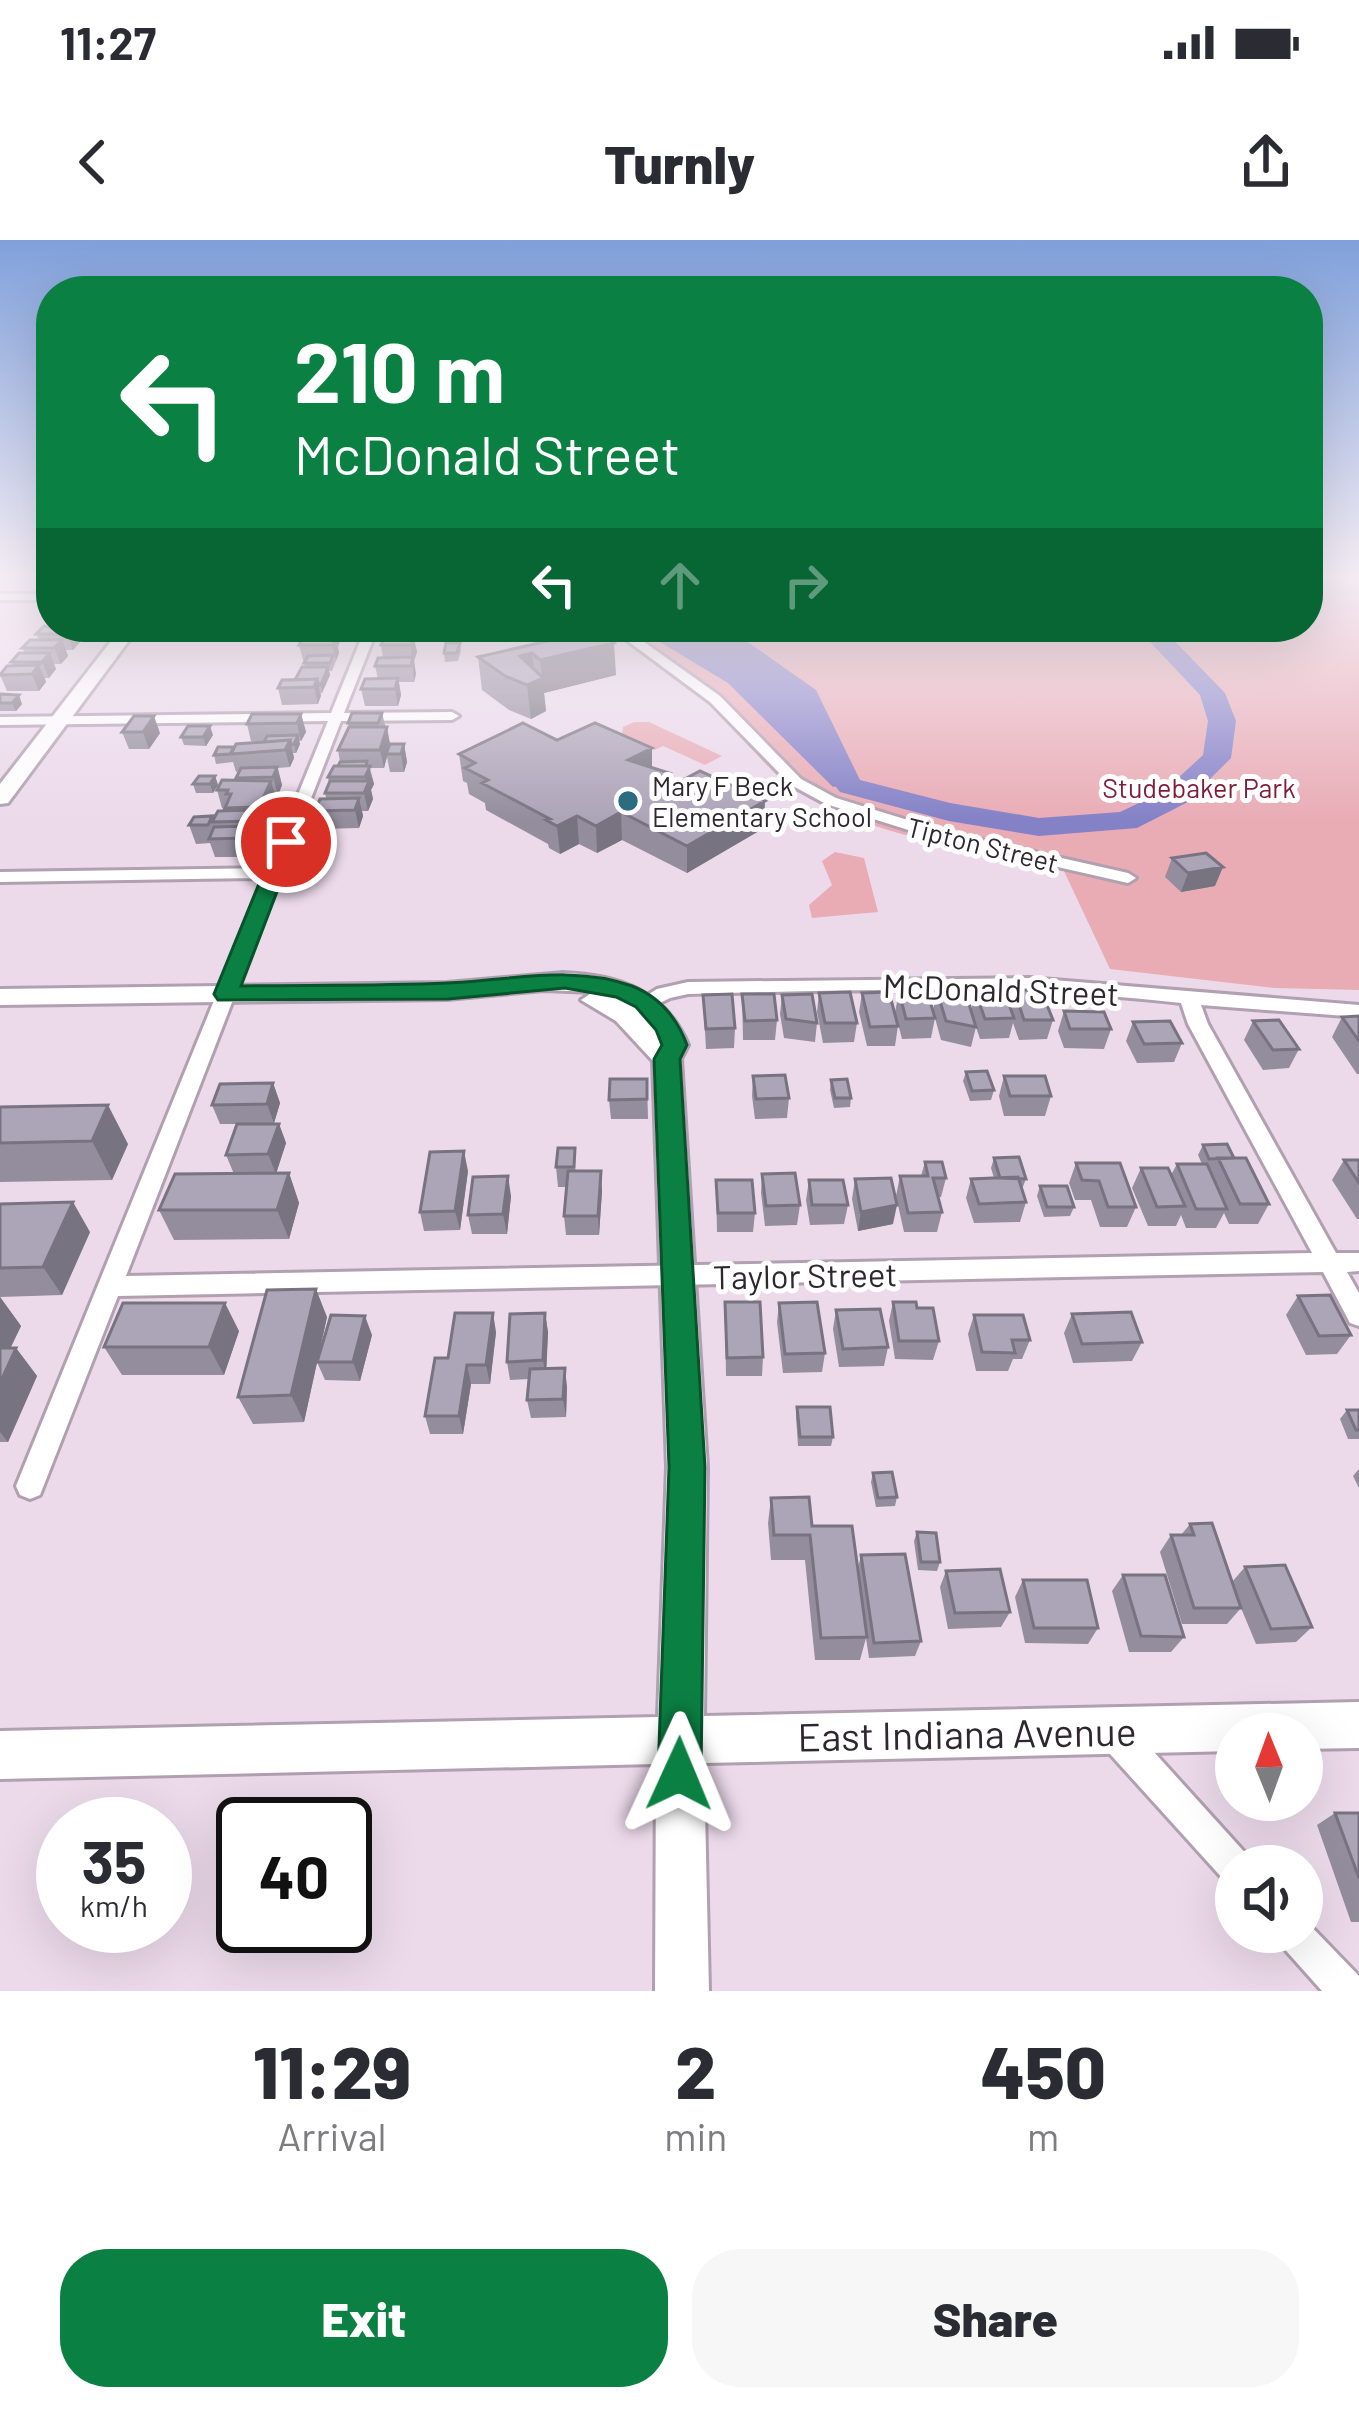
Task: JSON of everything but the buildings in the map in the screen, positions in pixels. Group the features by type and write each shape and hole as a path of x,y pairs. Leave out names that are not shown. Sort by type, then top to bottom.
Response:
{"street":[{"path":"0,798 110,656"},
{"path":"30,1486 361,656"},
{"name":"Tipton Street","path":"655,656 715,698 796,782 831,801 946,836 1128,878"},
{"path":"0,721 452,716"},
{"path":"0,877 273,873"},
{"name":"McDonald Street","path":"0,997 492,989 636,1008 688,988 973,983 1359,1011"},
{"path":"1190,1000 1198,1024 1359,1316"},
{"path":"636,1008 667,1059 680,1277 687,1467 680,1738 682,1991"},
{"name":"Taylor Street","path":"107,1286 1359,1262"},
{"name":"East Indiana Avenue","path":"0,1755 1359,1725"},
{"path":"1113,1732 1215,1845"},
{"path":"1313,1953 1347,1991"}],"green space":[{"name":"Studebaker Park","path":"663,656 1359,656 1359,990 1275,988 1110,969 1063,869 892,831 827,807 770,769 732,725 745,721 718,695"},
{"path":"649,722 722,756 705,765 663,746 655,750 622,734 623,727"},
{"path":"835,852 864,858 878,912 812,918 809,905 832,885 822,861"}],"shaded area":[{"path":"683,656 767,656 816,690 860,780 833,787 728,683"}],"waterway":[{"path":"816,746 850,786 949,812 1039,827 1126,821 1175,797 1217,758 1222,721 1212,693 1176,656"}],"place":[{"name":"Mary F Beck Elementary School","path":"628,801"}],"route":[{"path":"286,842 226,994 448,991 565,981 600,984 645,1001 668,1027 674,1045 667,1059 687,1467 679,1774"}]}
